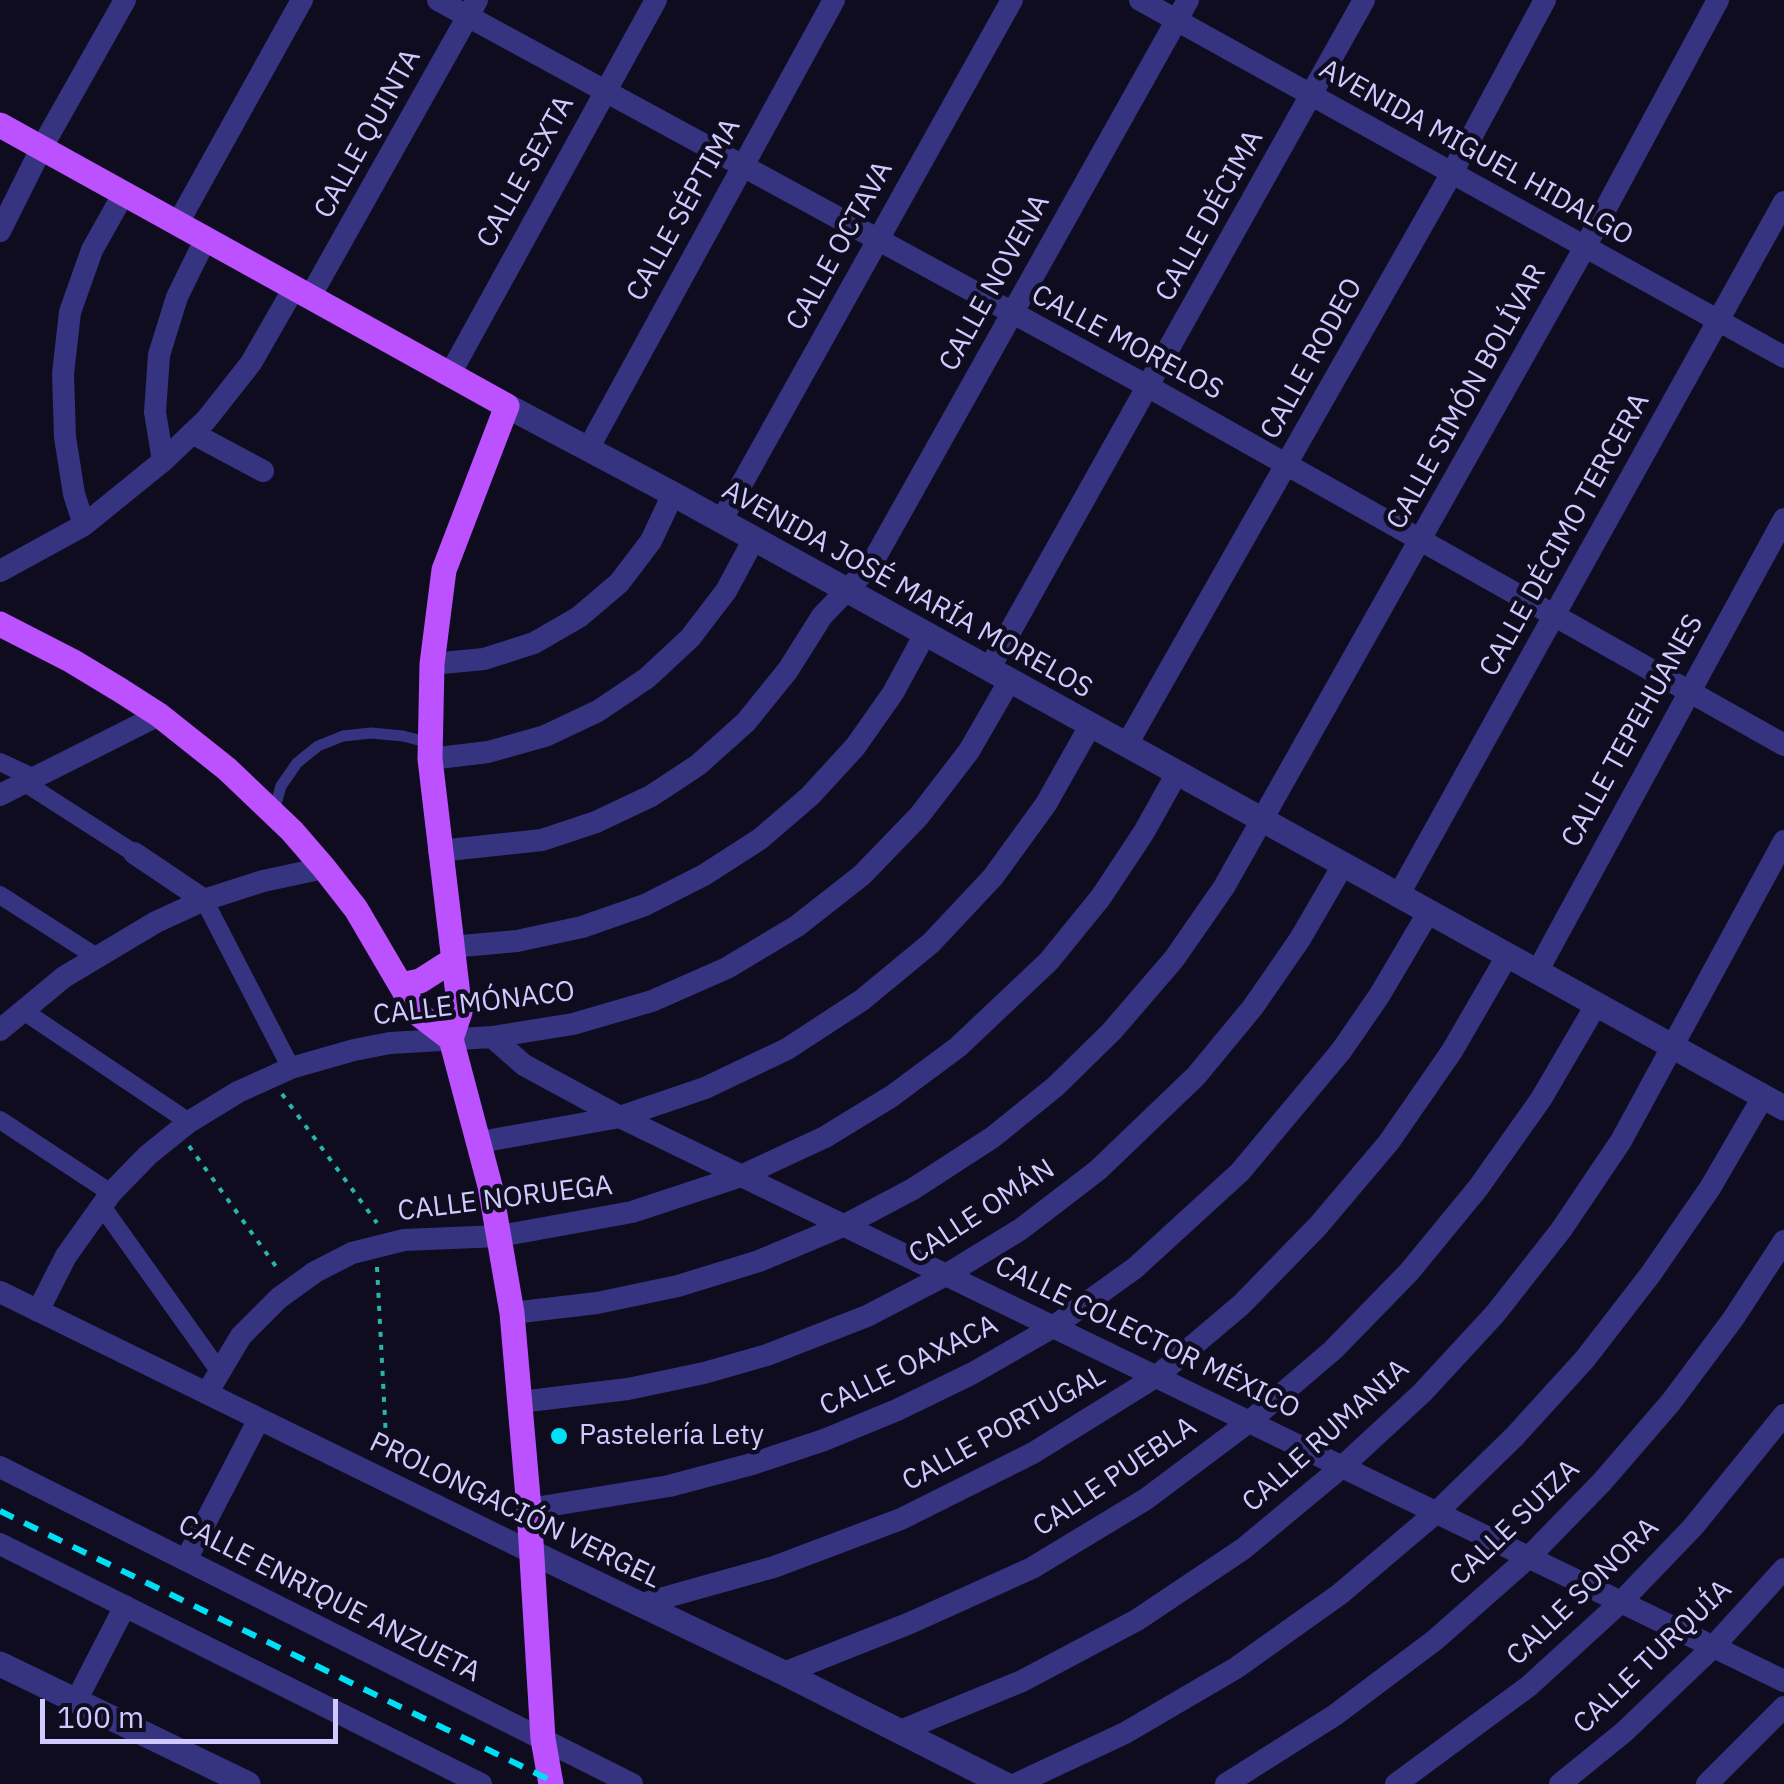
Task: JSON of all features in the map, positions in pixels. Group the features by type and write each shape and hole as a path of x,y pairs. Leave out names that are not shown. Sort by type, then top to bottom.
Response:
{"main road":[{"name":"AVENIDA JOSÉ MARÍA MORELOS","path":"0,125 507,406"},
{"path":"507,406 444,570 432,664 430,751 460,1012 451,1039 480,1142 512,1313 529,1509 545,1783"},
{"path":"0,624 72,661 160,715 228,769 324,868 356,909 416,1013 451,1039"},
{"path":"401,984 420,981 452,954"}],"street":[{"path":"0,232 42,147 125,0"},
{"path":"178,223 302,0"},
{"name":"CALLE MORELOS","path":"438,0 473,9 604,93 1150,387 1784,744"},
{"name":"CALLE SEXTA","path":"450,374 656,0"},
{"name":"CALLE SÉPTIMA","path":"588,448 834,0"},
{"name":"CALLE OCTAVA","path":"720,521 1012,0"},
{"name":"AVENIDA MIGUEL HIDALGO","path":"1140,0 1182,10 1311,95 1784,357"},
{"name":"CALLE DÉCIMA","path":"1000,674 1150,387 1364,0"},
{"name":"CALLE RODEO","path":"1126,746 1545,0"},
{"name":"CALLE SIMÓN BOLÍVAR","path":"512,1313 598,1303 678,1286 759,1262 845,1225 912,1190 993,1137 1056,1086 1112,1032 1174,958 1224,887 1422,538 1718,0"},
{"name":"CALLE QUINTA","path":"2,565 84,525 192,433 251,363 302,293 473,9"},
{"name":"CALLE NOVENA","path":"439,851 542,840 596,822 652,796 698,765 746,722 788,670 822,616 871,564 1182,10"},
{"path":"84,525 74,494 65,437 62,374 70,312 92,250 124,193"},
{"name":"CALLE DÉCIMO TERCERA","path":"1398,896 1784,202"},
{"path":"163,461 155,412 159,355 177,297 206,238"},
{"name":"AVENIDA JOSÉ MARÍA MORELOS","path":"507,406 674,494 1774,1102"},
{"path":"192,433 262,471"},
{"path":"432,664 484,659 534,643 579,617 619,583 651,542 674,494"},
{"name":"CALLE TEPEHUANES","path":"1536,972 1784,519"},
{"path":"430,751 488,752 545,736 598,711 647,678 690,638 726,591 754,540"},
{"path":"452,954 582,927 629,910 704,876 760,839 810,796 855,747 894,692 925,634"},
{"name":"CALLE MÓNACO","path":"38,1311 66,1256 106,1199 148,1155 184,1126 238,1092 280,1073 354,1050 390,1043 492,1038 573,1024 652,1001 726,968 797,926 862,875 919,816 969,751 1000,674"},
{"path":"0,795 160,715"},
{"path":"480,1142 620,1117 705,1088 786,1049 862,1000 918,954 993,877 1046,804 1090,726"},
{"path":"0,762 204,900 280,1073"},
{"name":"CALLE NORUEGA","path":"207,1394 242,1336 292,1288 352,1253 384,1245 500,1236 632,1212 741,1176 825,1136 892,1096 958,1047 1049,961 1101,897 1144,832 1176,773"},
{"name":"CALLE RUMANIA","path":"898,1732 1022,1681 1137,1620 1243,1549 1343,1466 1422,1393 1539,1258 1621,1141 1784,841"},
{"name":"CALLE OMÁN","path":"520,1402 628,1390 767,1355 867,1316 946,1275 1036,1217 1098,1170 1162,1111 1253,1007 1300,939 1343,866"},
{"path":"1,1027 95,956 156,922 204,900 263,881 324,868"},
{"path":"0,896 95,956"},
{"name":"CALLE OAXACA","path":"529,1509 668,1486 824,1440 973,1373 1053,1327 1135,1268 1240,1172 1341,1051 1379,996 1428,912"},
{"name":"CALLE PORTUGAL","path":"638,1605 774,1568 901,1518 1034,1453 1158,1376 1241,1305 1318,1226 1377,1156 1452,1051 1507,956"},
{"name":"CALLE PUEBLA","path":"784,1673 910,1623 1032,1568 1146,1499 1250,1421 1333,1350 1409,1272 1478,1188 1530,1114 1596,1004"},
{"path":"22,1010 184,1126"},
{"name":"CALLE COLECTOR MÉXICO","path":"492,1038 524,1065 620,1117 1784,1681"},
{"path":"1016,1784 1125,1733 1236,1668 1340,1594 1438,1511 1514,1437 1596,1345 1774,1102"},
{"path":"0,1120 106,1199 220,1372"},
{"name":"CALLE SUIZA","path":"1226,1784 1335,1715 1435,1640 1529,1557 1602,1482 1671,1402 1734,1319 1784,1241"},
{"name":"PROLONGACIÓN VERGEL","path":"0,1292 1004,1784"},
{"name":"CALLE SONORA","path":"1396,1784 1529,1686 1621,1602 1693,1528 1784,1414"},
{"path":"186,1560 259,1419"},
{"name":"CALLE ENRIQUE ANZUETA","path":"0,1467 632,1784"},
{"path":"0,1544 481,1784"},
{"name":"CALLE TURQUÍA","path":"1560,1784 1624,1732 1713,1647 1784,1569"},
{"path":"76,1701 125,1606"},
{"path":"0,1664 248,1784"},
{"path":"1707,1784 1784,1707"}],"lane":[{"path":"274,813 281,786 296,763 318,746 344,736 371,734 403,736 430,751"}],"path":[{"path":"280,1073 384,1245 389,1482"},
{"path":"184,1126 292,1288"}],"railway":[{"path":"0,1511 558,1784"}],"place":[{"name":"Pastelería Lety","path":"559,1436"}]}
